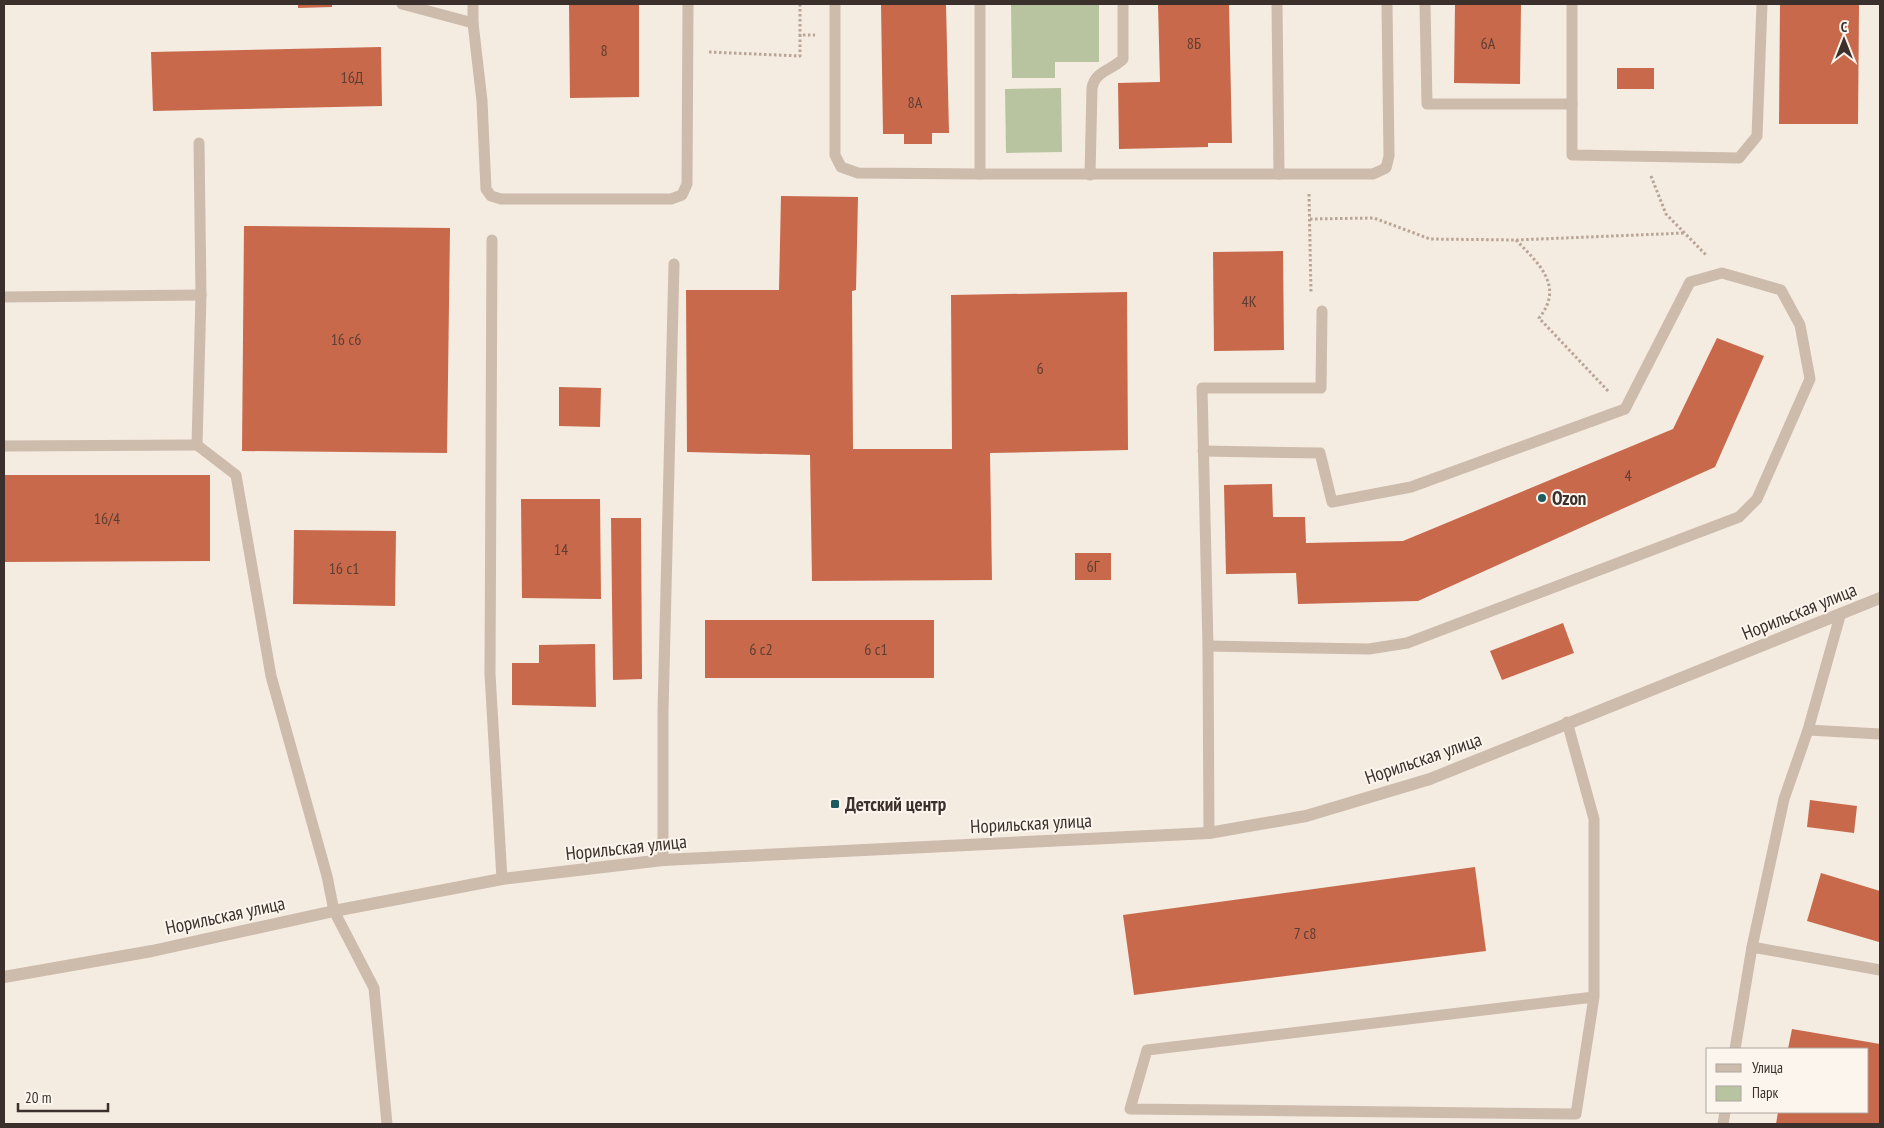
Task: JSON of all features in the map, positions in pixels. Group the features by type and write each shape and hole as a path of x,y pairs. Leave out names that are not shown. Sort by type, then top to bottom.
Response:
{"street":[{"name":"Норильская улица","path":"4,977 152,951 334,911 502,879 662,860 1209,833 1306,816 1430,779 1567,722 1840,616 1880,598"}],"lane":[{"path":"402,4 473,23"},
{"path":"473,4 473,23 482,100 486,189 491,196 502,199 671,199 682,195 687,184 688,4"},
{"path":"835,4 835,155 841,167 858,173 1090,175 1373,174 1386,168 1389,156 1387,4"},
{"path":"980,4 980,174"},
{"path":"1090,175 1092,88 1094,80 1100,74 1117,66 1123,59 1122,4"},
{"path":"1276,4 1279,174"},
{"path":"1425,4 1427,104 1572,104"},
{"path":"1572,4 1572,155 1739,158 1757,136 1762,4"},
{"path":"197,445 201,295 198,143"},
{"path":"492,240 490,674 502,879"},
{"path":"662,860 663,712 674,264"},
{"path":"1203,451 1320,453 1332,502 1410,487 1625,409 1690,282 1722,273 1781,290 1800,325 1810,379 1757,499 1739,517 1407,643 1369,649 1208,646"},
{"path":"4,297 201,295"},
{"path":"1209,833 1208,646 1202,388 1321,388 1322,311"},
{"path":"4,446 197,445 236,475 271,676 327,876 334,911 374,988 387,1124"},
{"path":"1735,1048 1752,947 1784,799 1808,730 1840,616"},
{"path":"1567,722 1594,819 1594,997 1576,1114 1130,1109 1147,1050 1594,997"},
{"path":"1808,730 1880,734"},
{"path":"1752,947 1880,970"}],"path":[{"path":"688,52 800,56 800,4"},
{"path":"800,35 836,36"},
{"path":"1643,157 1666,214 1722,273"},
{"path":"1309,173 1311,301 1322,301 1322,311"},
{"path":"1310,219 1374,218 1430,239 1516,240 1685,233"},
{"path":"1516,240 1542,267 1550,289 1548,306 1539,318 1625,409"}],"green space":[{"path":"1011,4 1099,4 1099,62 1055,62 1055,78 1012,78"},
{"path":"1061,88 1062,152 1006,153 1005,89"}],"building":[{"path":"298,4 332,4 332,7 298,8"},
{"path":"569,4 639,4 639,97 570,98"},
{"path":"881,4 946,4 949,133 932,133 932,144 904,144 904,134 883,134"},
{"path":"1158,4 1229,4 1232,143 1208,143 1208,147 1119,149 1118,83 1160,82"},
{"path":"1455,4 1521,4 1520,84 1454,83"},
{"path":"1780,4 1859,4 1858,124 1779,124"},
{"path":"381,47 382,106 153,111 151,52"},
{"path":"1617,68 1654,68 1654,89 1617,89"},
{"path":"781,196 858,197 856,290 852,291 853,449 952,449 951,295 1127,292 1128,450 990,453 992,580 812,581 810,455 687,452 686,290 779,290"},
{"path":"244,226 450,228 447,453 242,451"},
{"path":"1283,251 1284,350 1214,351 1213,252"},
{"path":"1717,338 1764,356 1715,467 1418,601 1298,604 1296,573 1226,574 1224,485 1272,484 1273,517 1305,517 1306,543 1403,541 1673,429"},
{"path":"559,387 601,388 600,427 559,426"},
{"path":"4,475 210,475 210,561 4,562"},
{"path":"521,499 600,499 601,599 522,598"},
{"path":"611,518 641,518 642,679 613,680"},
{"path":"294,530 396,531 395,606 293,604"},
{"path":"1075,553 1111,553 1111,580 1075,580"},
{"path":"705,620 934,620 934,678 705,678"},
{"path":"1563,623 1574,653 1502,680 1490,651"},
{"path":"595,644 596,707 512,705 512,663 539,663 539,645"},
{"path":"1810,800 1857,806 1854,833 1807,827"},
{"path":"1475,867 1486,951 1134,995 1123,915"},
{"path":"1821,873 1880,891 1879,942 1807,921"},
{"path":"1792,1029 1880,1044 1880,1124 1776,1124 1778,1113 1869,1113 1869,1048 1788,1048"}],"place":[{"name":"Ozon","path":"1542,498"},
{"name":"Детский центр","path":"835,804"}]}
